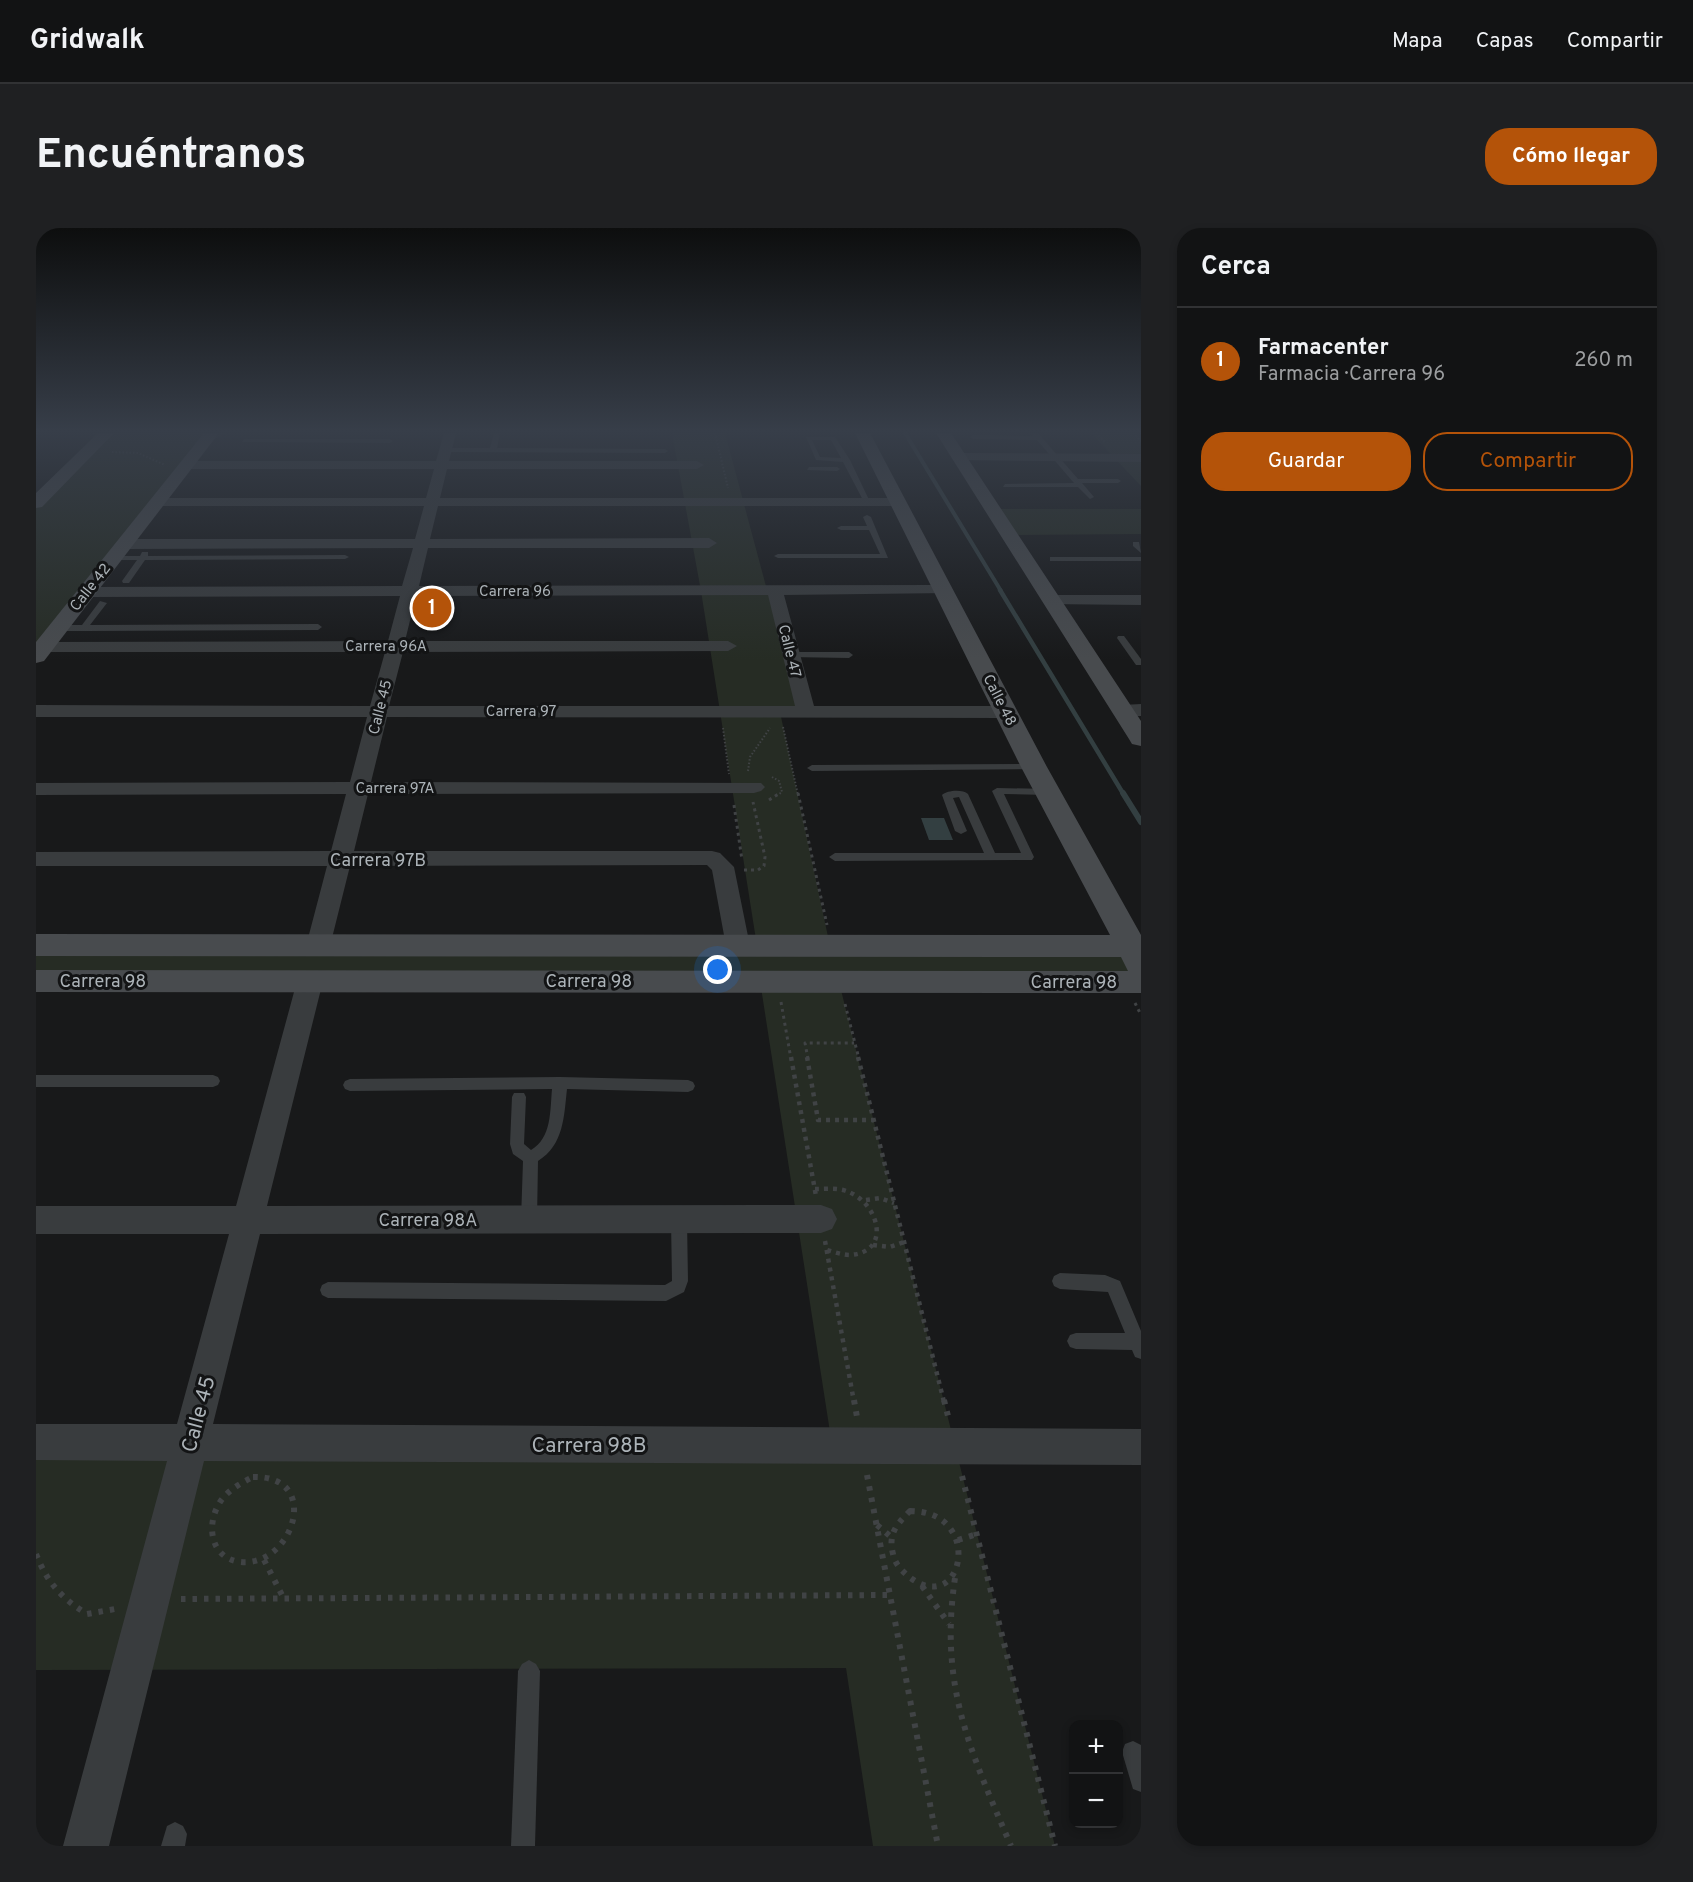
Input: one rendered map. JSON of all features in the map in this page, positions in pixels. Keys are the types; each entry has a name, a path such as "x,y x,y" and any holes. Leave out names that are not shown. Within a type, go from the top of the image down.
{"street":[{"name":"Calle 42","path":"40,651 152,509"},
{"name":"Calle 45","path":"318,946 430,509"},
{"name":"Calle 48","path":"900,509 1034,767 1138,953"},
{"path":"992,509 1051,600 1132,711 1141,739"},
{"path":"119,551 422,543 709,543"},
{"name":"Carrera 96","path":"87,592 943,590"},
{"name":"Calle 47","path":"775,591 806,711"},
{"path":"1051,600 1141,600"},
{"name":"Carrera 96A","path":"40,651 395,646 728,646"},
{"name":"Carrera 97","path":"36,711 1006,712"},
{"name":"Carrera 97A","path":"36,789 752,787"},
{"name":"Carrera 97B","path":"36,859 712,858 719,860 723,867 738,946"},
{"name":"Carrera 98","path":"36,945 738,946 1138,953"},
{"name":"Carrera 98","path":"36,981 310,981 1137,991"},
{"name":"Calle 45","path":"86,1846 310,981"},
{"name":"Carrera 98A","path":"36,1220 820,1220"},
{"name":"Carrera 98B","path":"36,1442 1141,1447"}],"lane":[{"path":"778,556 885,556 866,509"},
{"path":"841,528 872,528"},
{"path":"119,551 144,555 345,557"},
{"path":"126,581 144,555"},
{"path":"1053,559 1141,559"},
{"path":"84,628 103,603"},
{"path":"58,628 318,627"},
{"path":"1121,638 1140,663"},
{"path":"791,655 849,655"},
{"path":"1124,663 1140,663"},
{"path":"812,768 1034,767"},
{"path":"835,857 1028,857 997,791 1048,792"},
{"path":"961,831 947,795 963,794 991,857"},
{"path":"36,1081 213,1081"},
{"path":"350,1085 560,1083 688,1086"},
{"path":"531,1158 540,1154 552,1138 560,1083"},
{"path":"519,1097 518,1150 531,1158"},
{"path":"529,1220 531,1158"},
{"path":"328,1290 666,1293 678,1287 680,1281 679,1220"},
{"path":"1060,1281 1105,1283 1114,1286 1139,1347 1076,1341"},
{"path":"523,1846 529,1671"},
{"path":"1133,1752 1141,1781"}],"path":[{"path":"720,711 730,780"},
{"path":"744,870 758,870 764,866 765,857 752,787 750,757 770,730 773,711"},
{"path":"773,711 829,933"},
{"path":"1137,991 1141,1015"},
{"path":"854,1043 805,1043 818,1120 874,1120"},
{"path":"815,1189 832,1187 850,1191 866,1200 876,1214 879,1230 873,1245 860,1254 842,1256 826,1250"},
{"path":"866,1200 880,1198 894,1204"},
{"path":"873,1245 890,1247 904,1242"},
{"path":"253,1477 272,1478 280,1482 287,1487 295,1504 293,1526 282,1546 264,1560 243,1565 234,1563 225,1560 214,1545 212,1524 219,1503 234,1486 253,1477"},
{"path":"949,1624 922,1586 904,1574 892,1557 890,1536 896,1520 910,1511 928,1512 945,1523 958,1540 961,1560 955,1578 949,1624 950,1660 957,1700 986,1786 1011,1846"},
{"path":"876,1524 890,1536"},
{"path":"958,1540 977,1534"},
{"path":"36,1554 44,1578 56,1593 63,1600 87,1614 150,1599 889,1595"},
{"path":"264,1560 284,1599"},
{"path":"922,1586 941,1587 955,1578"}],"shaded area":[{"path":"36,509 155,509 36,656"},
{"path":"686,509 745,509 767,590 806,712 780,712 830,946 1141,946 1141,982 839,982 1055,1846 873,1846 846,1668 36,1670 36,1442 832,1445 760,981 36,981 36,945 757,946"},
{"path":"992,509 1141,509 1141,534 1009,535"},
{"path":"921,818 944,818 953,840 929,840"}],"waterway":[{"path":"951,509 1001,591"},
{"path":"1000,590 1124,795"},
{"path":"1123,793 1141,822"}],"place":[{"name":"Farmacenter","path":"432,608"}]}
